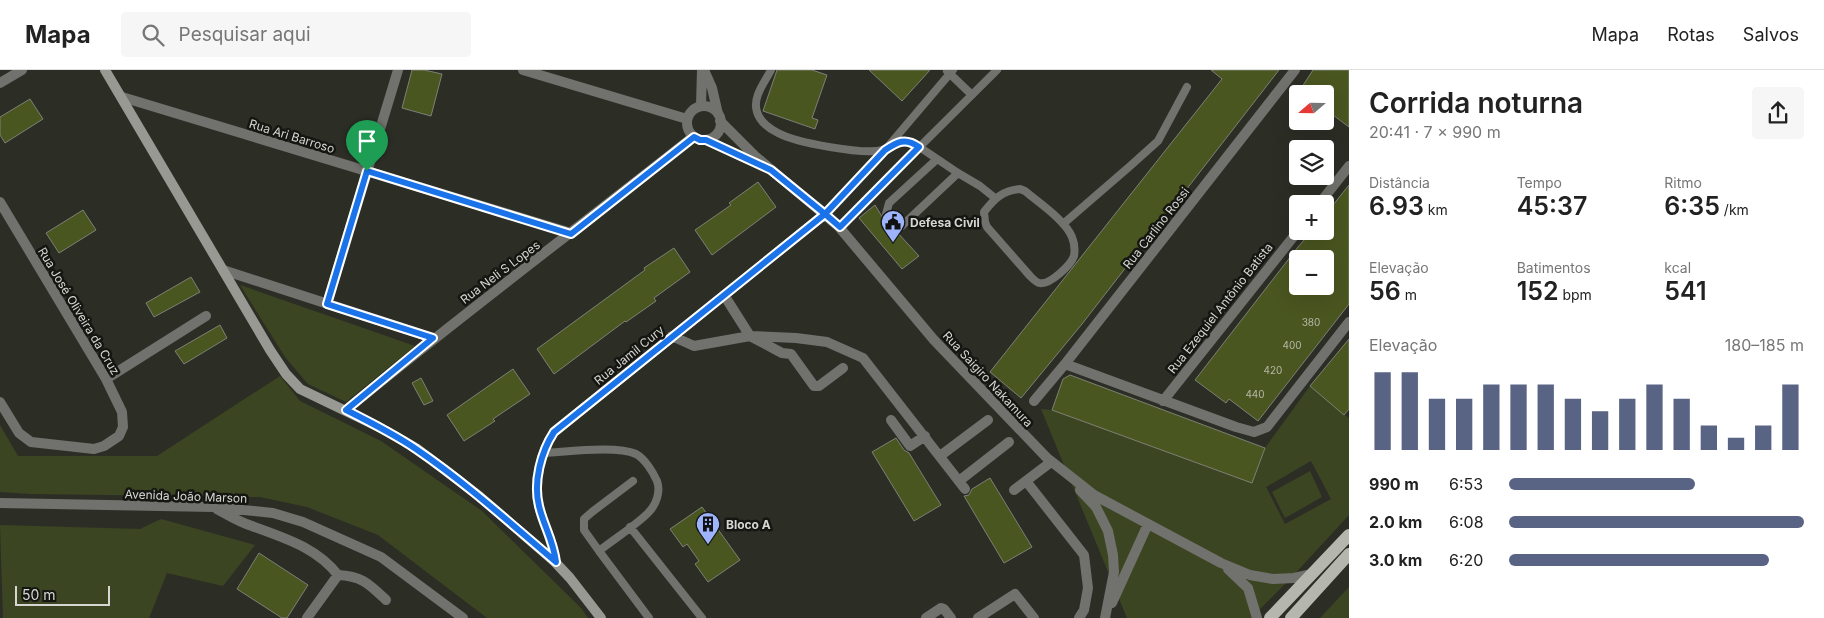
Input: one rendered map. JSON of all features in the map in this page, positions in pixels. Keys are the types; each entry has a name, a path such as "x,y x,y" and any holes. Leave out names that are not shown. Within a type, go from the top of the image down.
{"main road":[{"path":"105,70 286,374 300,389 398,437 440,466 492,507 556,562 601,618"},
{"path":"1270,618 1349,535"},
{"path":"1291,618 1349,554"}],"street":[{"path":"0,83 22,70"},
{"path":"327,304 398,70"},
{"path":"523,70 687,119"},
{"path":"701,106 703,70"},
{"path":"703,70 712,88 719,118 717,133 712,138 700,140 694,137 687,125 690,113 695,108 701,106 714,109 719,118"},
{"name":"Rua Carlino Rossi","path":"1034,401 1295,70"},
{"name":"Rua Ari Barroso","path":"122,97 571,234"},
{"name":"Rua Saigiro Nakamura","path":"719,118 771,170 840,227 934,340 990,400 1062,471 1094,495 1222,563 1250,575 1273,579 1289,579 1312,574"},
{"name":"Rua Neli S Lopes","path":"346,410 433,338 571,234 694,137"},
{"name":"Rua Saigiro Nakamura","path":"706,140 771,170"},
{"path":"1326,195 1349,166"},
{"name":"Rua José Oliveira da Cruz","path":"0,202 106,379 122,412 123,427 119,436 104,446 94,449 31,442 19,433 0,402"},
{"name":"Rua Jamil Cury","path":"556,562 554,545 537,497 538,474 549,440 563,424 825,214"},
{"name":"Rua Ezequiel Antônio Batista","path":"1163,401 1291,240"},
{"path":"223,270 433,338"},
{"path":"724,295 750,336 782,353 791,354 814,386 819,386 843,368"},
{"path":"106,379 206,316"},
{"path":"1065,364 1163,401 1254,432 1267,427 1349,322"},
{"path":"672,336 694,346 750,336 796,338 827,342 863,358 962,485 1009,442"},
{"path":"891,420 910,446 925,436"},
{"path":"940,456 988,420"},
{"path":"1014,490 1051,462"},
{"path":"1062,471 1096,507 1108,531 1114,572 1105,618"},
{"path":"1026,481 1084,555 1088,588 1084,610 1079,618"},
{"name":"Avenida João Marson","path":"0,503 214,507 272,514 303,522 381,557 463,618"},
{"path":"214,507 236,520 277,534 313,552 329,564 338,575 360,578 386,600"},
{"path":"1105,618 1148,524"},
{"name":"Rua Saigiro Nakamura","path":"1222,563 1248,588 1257,618"},
{"path":"307,618 338,575"},
{"path":"978,618 1015,594 1034,618"},
{"path":"926,618 941,608 951,618"}],"lane":[{"path":"771,70 758,94 756,111 766,125 778,133 794,139 866,151 885,150 895,143 903,141 912,142 936,160 980,186 995,198"},
{"path":"840,227 997,70"},
{"path":"825,214 885,150 950,71 972,95"},
{"path":"1063,224 1158,141 1187,87"},
{"path":"936,160 889,203 886,214 894,225 902,226 958,174"},
{"path":"1016,190 1025,191 1063,224 1069,230 1073,239 1074,257 1068,266 1053,279 1045,283 1038,283 1030,276 987,227 984,212 995,198 1016,190"},
{"path":"544,454 612,450 629,452 640,457 655,476 659,491 658,499 649,512 600,551"},
{"path":"634,481 592,512 583,523 585,534 600,551 649,618"},
{"path":"630,527 702,618"}],"green space":[{"path":"240,285 415,346 346,402 308,384 285,357"},
{"path":"280,376 300,401 381,441 482,511 581,608 588,618 487,618 378,535 307,507 260,497 0,492 0,425 18,456 157,456"},
{"path":"1310,386 1349,418 1349,515 1251,618 1127,618 1041,409 1052,410 1083,420 1252,482 1265,448","holes":["1311,461 1331,499 1285,524 1266,487"]},
{"path":"1310,471 1322,497 1285,518 1272,492"},
{"path":"161,519 255,545 223,586 167,573 149,618 3,618 0,525 140,529"},
{"path":"1349,587 1349,618 1320,618"}],"building":[{"path":"412,70 424,70 442,74 431,116 402,108"},
{"path":"777,70 812,70 827,75 812,118 818,120 815,129 763,111"},
{"path":"869,70 930,70 902,101"},
{"path":"1211,70 1279,70 1082,324 1021,398 990,372 1222,79"},
{"path":"1313,70 1349,70 1349,127 1334,116 1334,85 1303,85"},
{"path":"30,99 43,119 5,143 0,135 0,117"},
{"path":"758,182 776,207 712,255 695,230 731,205 729,203"},
{"path":"1349,185 1349,304 1258,421 1229,399 1226,403 1195,380 1289,259 1289,295 1334,295 1334,250 1296,250 1304,240 1334,240 1334,204"},
{"name":"Defesa Civil","path":"875,205 889,228 896,231 919,256 902,269 859,218"},
{"path":"83,210 96,230 59,253 46,233"},
{"path":"674,248 690,272 654,298 656,301 625,321 554,374 537,349 645,270 644,268"},
{"path":"191,277 200,292 154,317 146,303"},
{"path":"220,325 227,338 184,364 175,351"},
{"path":"1349,339 1349,409 1344,415 1310,386"},
{"path":"513,369 530,394 493,419 495,421 464,441 447,415"},
{"path":"1070,375 1265,448 1252,483 1052,410 1063,379"},
{"path":"421,378 433,401 424,405 412,383"},
{"path":"896,438 904,450 909,453 941,505 914,521 872,452"},
{"path":"990,478 1032,547 1004,563 964,496 969,495 972,489"},
{"name":"Bloco A","path":"702,507 740,560 708,582 695,564 699,561 687,544 683,547 670,529"},
{"path":"259,553 308,585 287,618 282,618 237,589"}],"place":[{"name":"Defesa Civil","path":"893,243"},
{"name":"Bloco A","path":"708,545"}],"route":[{"path":"367,171 327,304 433,338 346,410 416,448 478,496 556,562 554,545 537,497 540,465 554,432 825,214 840,227 919,147 912,142 903,141 895,143 885,150 825,214 771,170 706,140 694,137 571,234 367,171"}]}
